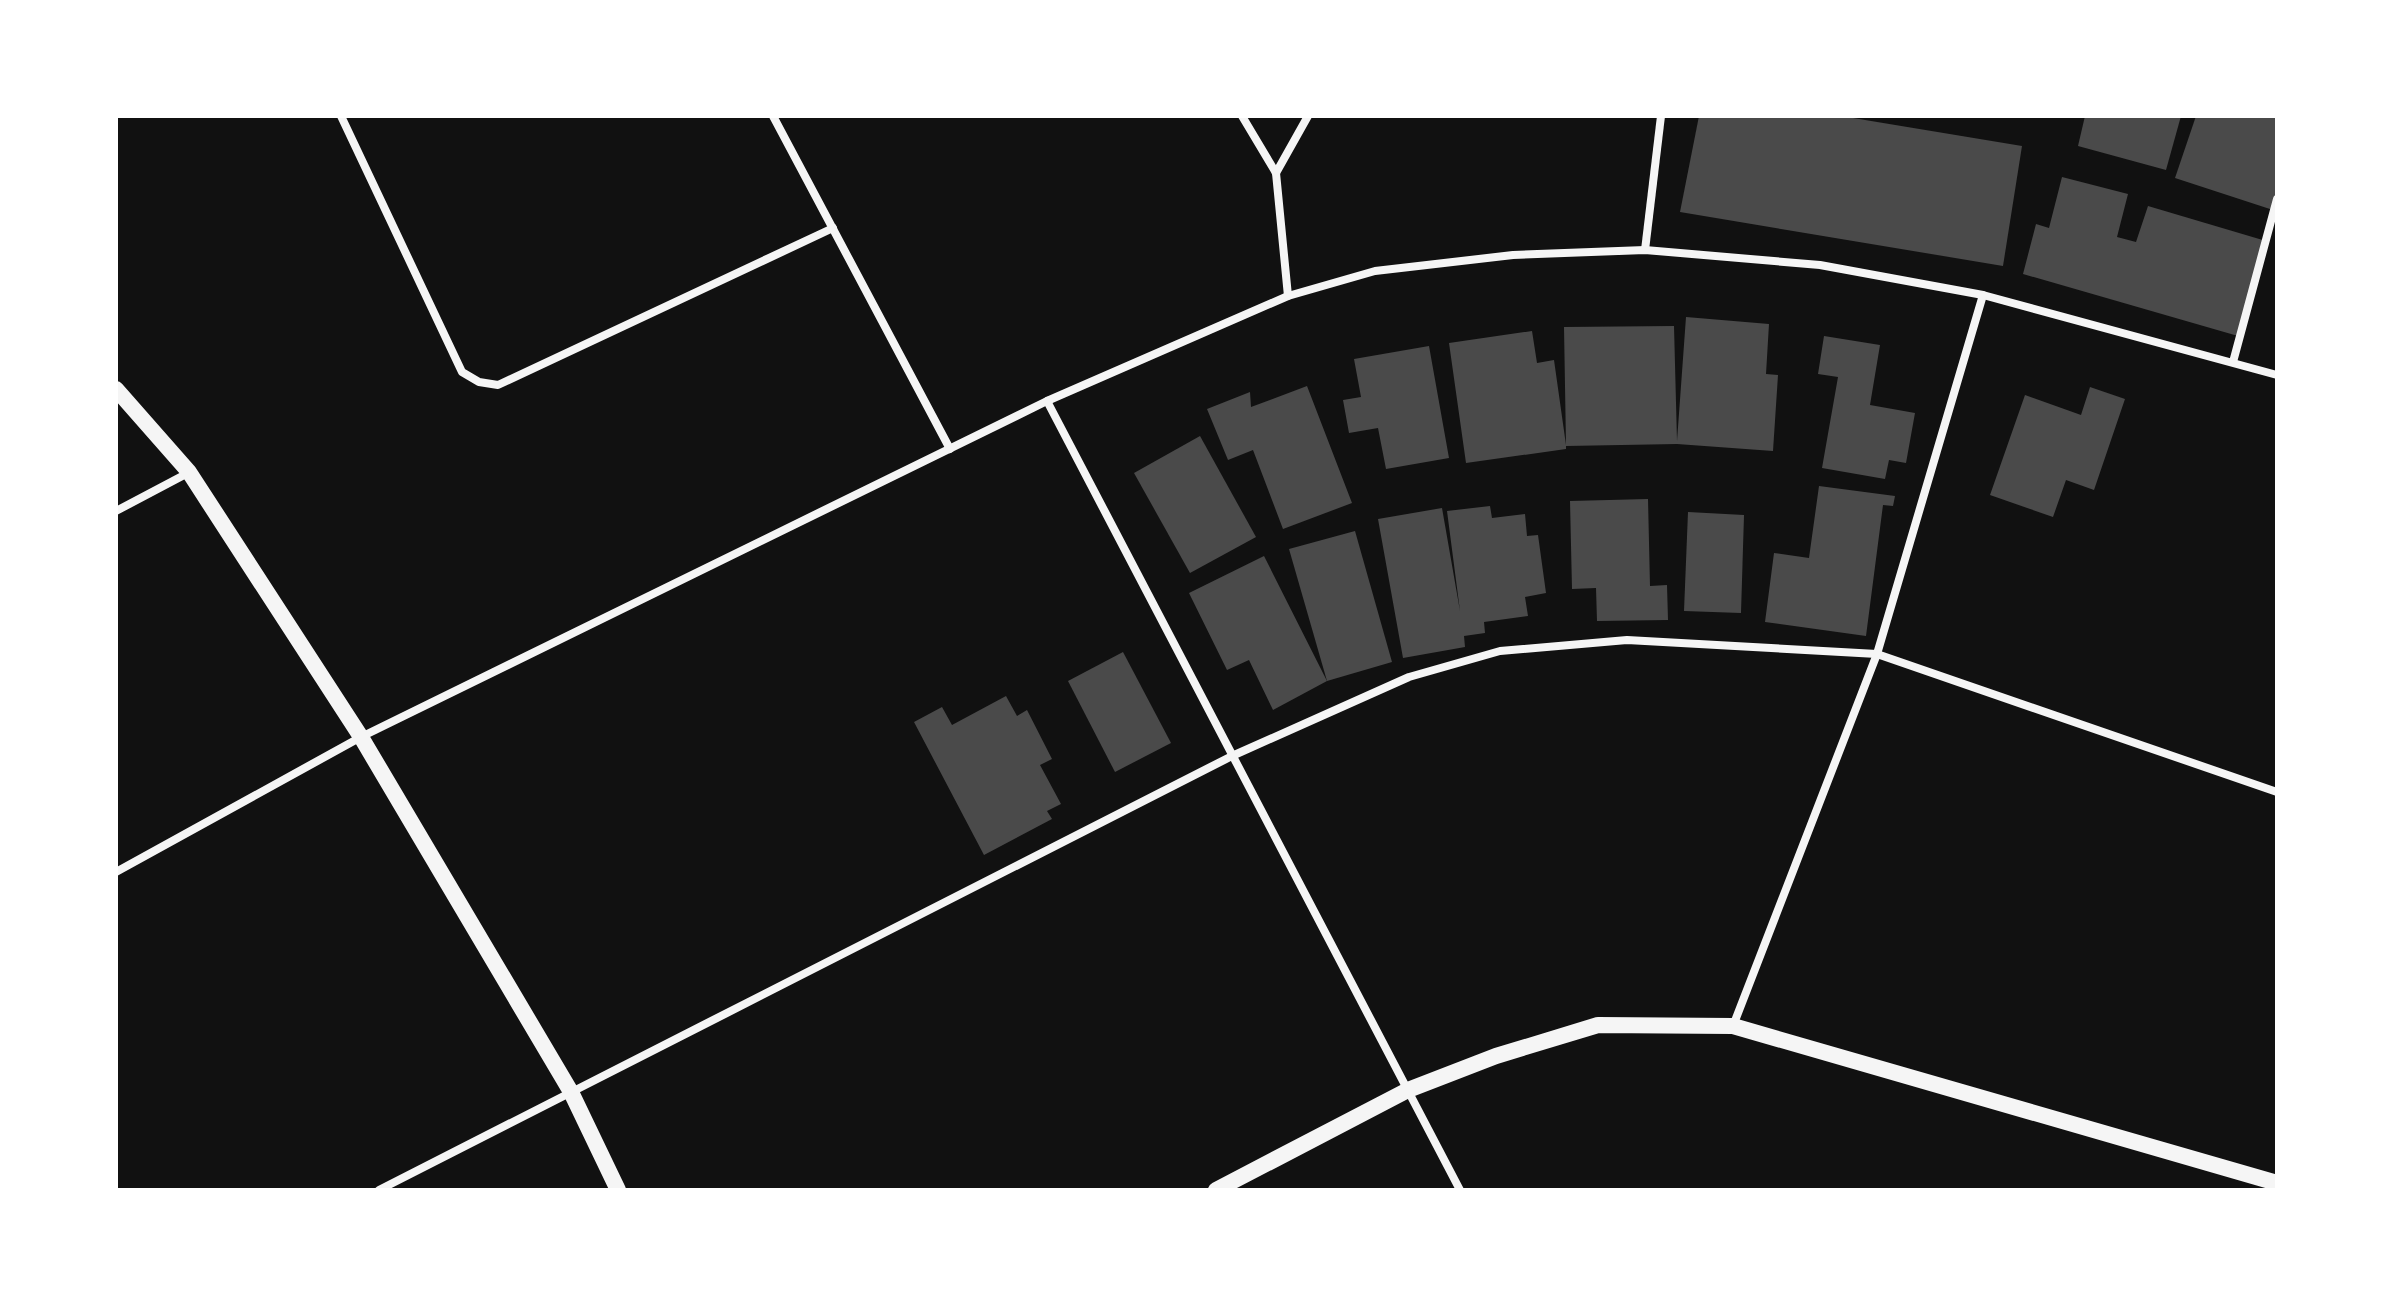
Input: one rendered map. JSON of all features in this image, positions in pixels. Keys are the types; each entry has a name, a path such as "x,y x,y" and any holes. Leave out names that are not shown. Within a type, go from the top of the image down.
{"main road":[{"path":"116,389 189,472 361,737 571,1092 618,1190"},
{"path":"1216,1190 1408,1090 1496,1056 1598,1025 1733,1026 2276,1180"}],"street":[{"path":"341,116 462,372 479,382 498,385 833,228"},
{"path":"773,116 950,449"},
{"path":"1242,116 1276,173 1288,296"},
{"path":"1276,173 1308,116"},
{"path":"1645,250 1661,116"},
{"path":"2233,362 2277,199"},
{"path":"116,872 361,737 1047,401 1288,296 1375,271 1513,255 1645,250 1820,265 1983,295 2277,375"},
{"path":"1733,1026 1877,654 1983,295"},
{"path":"1047,401 1460,1190"},
{"path":"116,511 189,472"},
{"path":"379,1190 1232,756 1409,677 1500,651 1627,640 1877,654 2277,792"}],"building":[{"path":"1699,116 1841,116 2022,146 2003,266 1680,212"},
{"path":"2085,116 2181,116 2166,170 2078,146"},
{"path":"2196,116 2277,116 2277,199 2273,210 2175,178"},
{"path":"2062,177 2128,194 2117,237 2136,242 2148,206 2266,241 2238,336 2023,274 2036,224 2049,228"},
{"path":"1686,317 1769,324 1766,374 1778,375 1773,451 1677,444 1566,446 1566,449 1466,463 1449,343 1532,331 1537,363 1554,360 1566,445 1564,327 1674,326 1677,441"},
{"path":"1824,336 1880,345 1870,405 1915,413 1906,463 1889,460 1885,479 1822,468 1838,377 1818,374"},
{"path":"1429,346 1449,458 1386,469 1378,428 1349,433 1343,400 1361,397 1354,359"},
{"path":"1307,386 1352,503 1283,529 1253,450 1228,460 1207,409 1250,392 1251,407"},
{"path":"2090,387 2125,399 2094,490 2066,480 2053,517 1990,495 2025,395 2081,415"},
{"path":"1200,436 1256,537 1190,573 1134,473"},
{"path":"1819,486 1895,496 1893,506 1883,505 1866,636 1765,622 1774,553 1809,558"},
{"path":"1648,499 1650,586 1667,585 1668,620 1597,621 1596,588 1572,589 1570,501"},
{"path":"1490,506 1492,518 1525,514 1527,536 1538,535 1546,593 1525,597 1528,616 1484,622 1485,633 1464,636 1465,647 1403,658 1378,519 1442,508 1460,611 1447,511"},
{"path":"1688,512 1744,515 1741,613 1684,611"},
{"path":"1355,531 1392,662 1327,681 1289,549"},
{"path":"1264,556 1327,681 1273,710 1249,660 1227,670 1189,593"},
{"path":"1123,652 1171,743 1115,772 1068,681"},
{"path":"1006,696 1017,716 1027,710 1052,759 1040,765 1061,804 1047,811 1052,819 984,855 914,722 942,707 952,725"}]}
